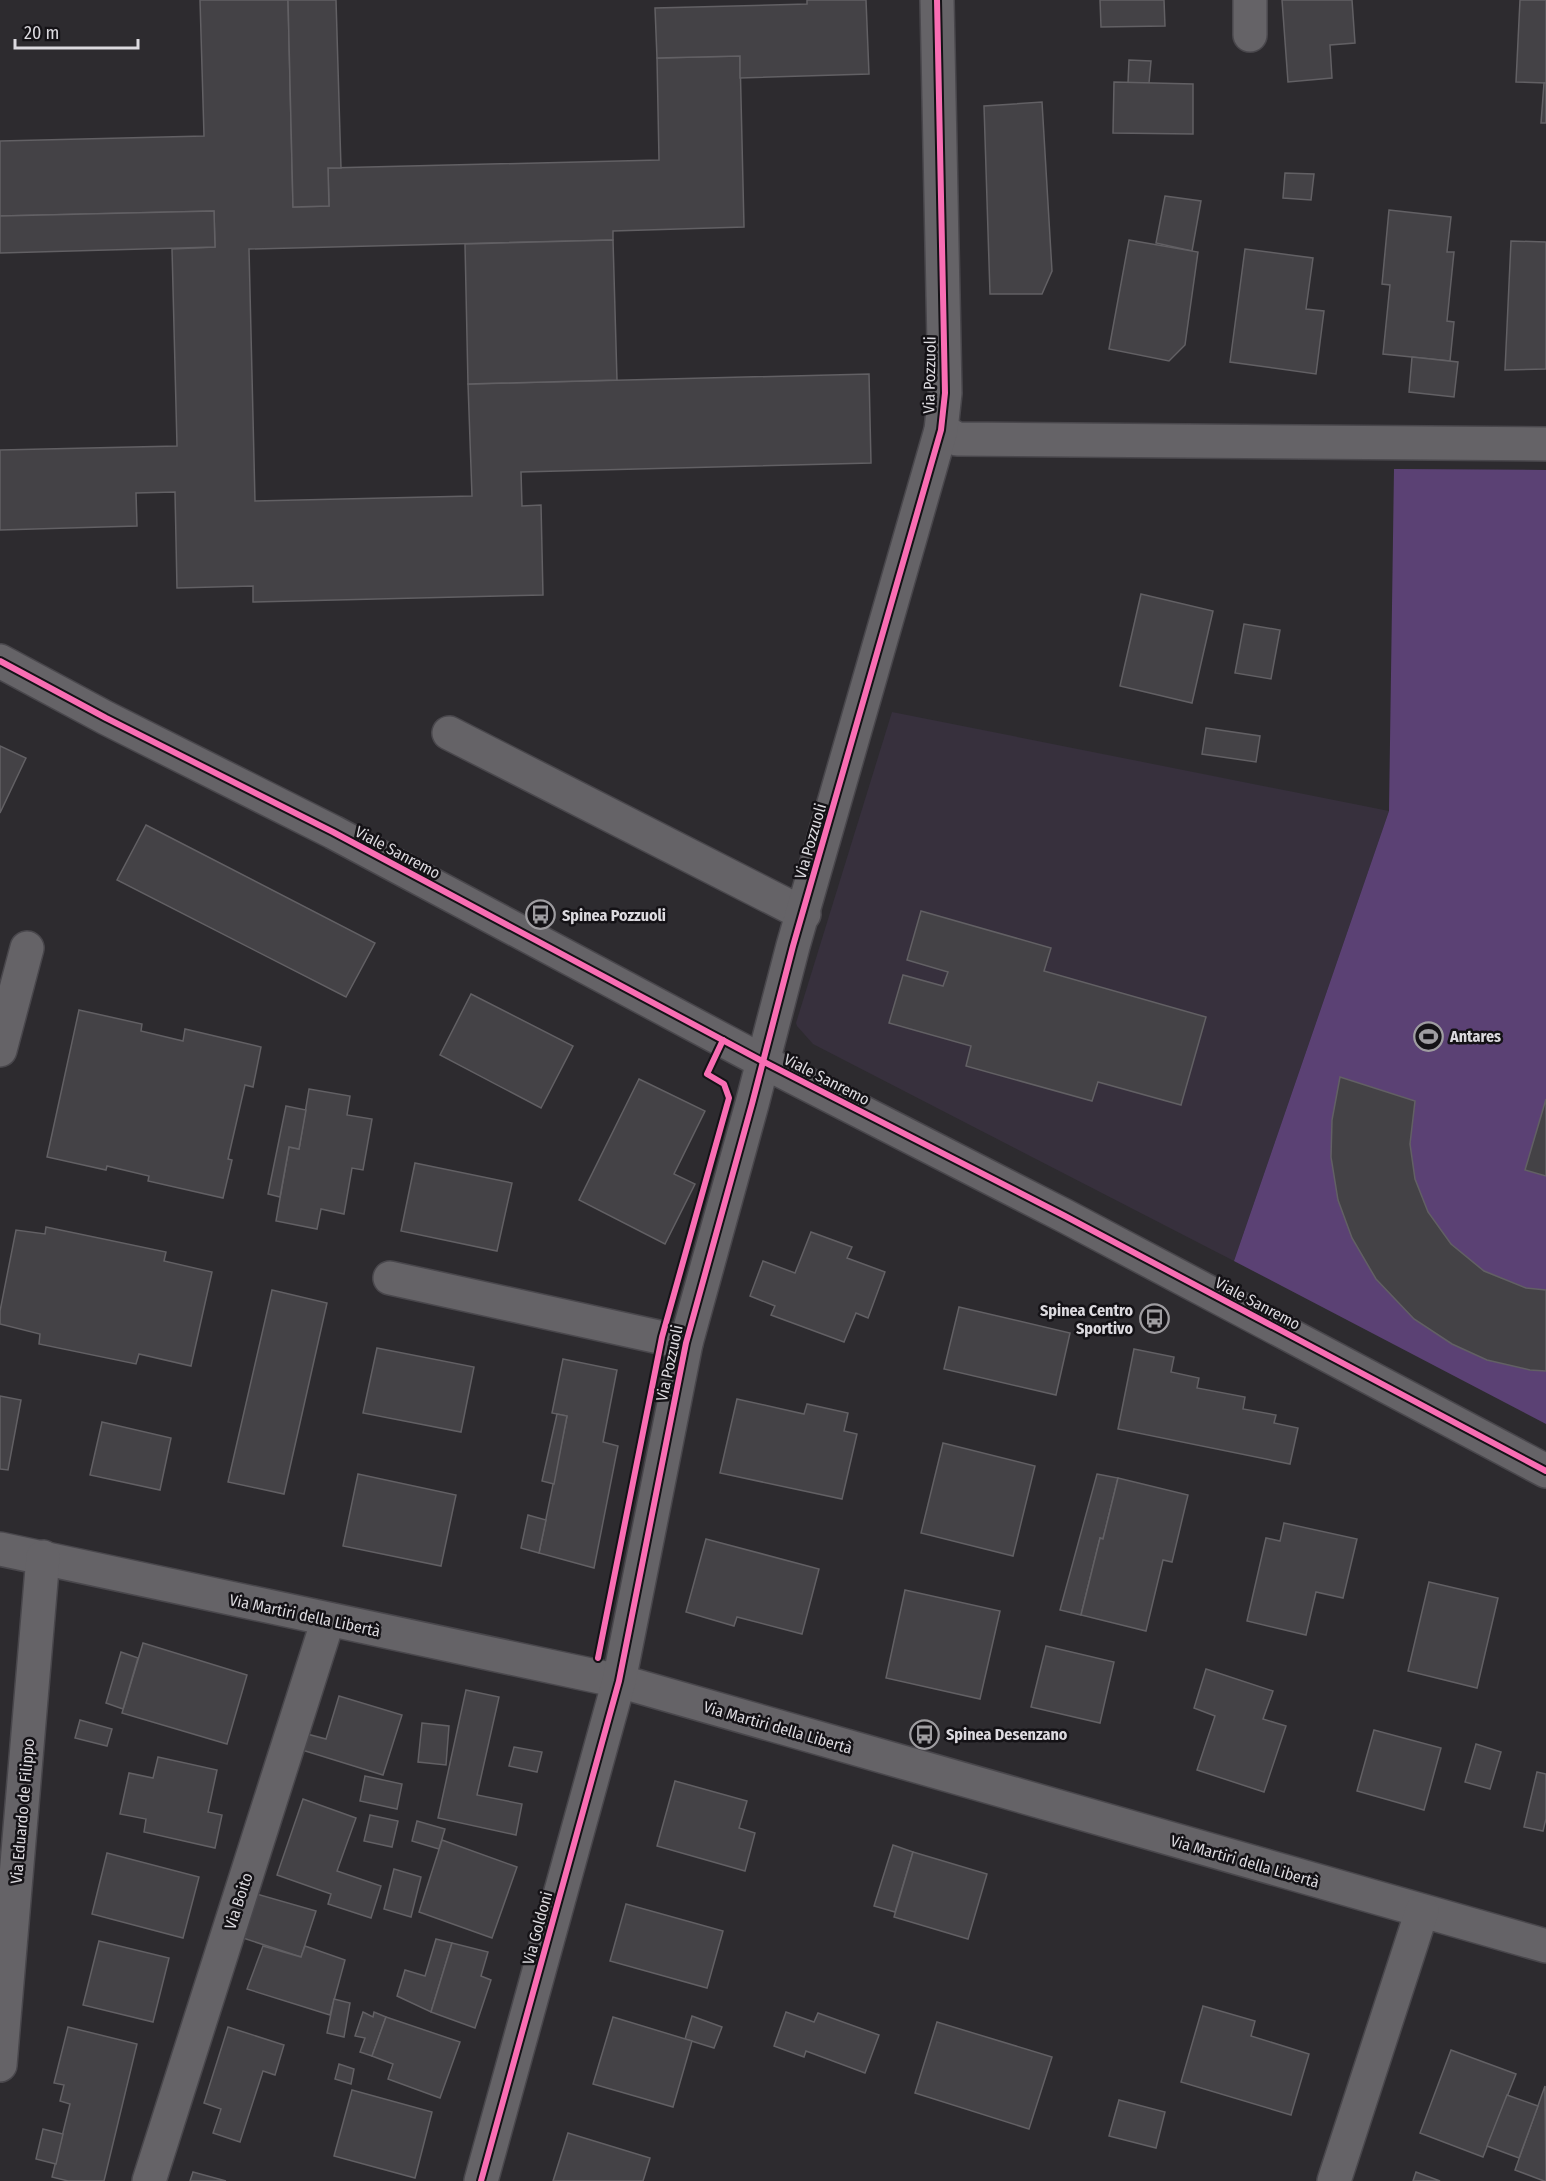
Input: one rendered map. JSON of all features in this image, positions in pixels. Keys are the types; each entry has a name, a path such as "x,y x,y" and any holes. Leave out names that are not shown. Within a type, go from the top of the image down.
{"street":[{"name":"Via Pozzuoli","path":"619,1681 686,1343 762,1061 941,430 945,393 937,0"},
{"path":"1250,0 1250,35"},
{"path":"941,430 957,439 1546,444"},
{"name":"Viale Sanremo","path":"0,661 106,718 343,838 762,1061 1076,1222 1546,1472"},
{"path":"449,733 804,914"},
{"path":"0,1050 27,948"},
{"path":"390,1278 686,1343"},
{"name":"Via Martiri della Libertà","path":"0,1549 619,1681 1546,1946"},
{"name":"Via Eduardo de Filippo","path":"0,2066 44,1557"},
{"name":"Via Boito","path":"149,2181 328,1620"},
{"name":"Via Goldoni","path":"481,2181 619,1681"},
{"path":"1334,2181 1422,1911"}],"shaded area":[{"name":"Antares","path":"1394,469 1546,470 1546,1424 1234,1261 1389,811"},
{"path":"892,712 1389,811 1234,1261 813,1044 797,1026 796,1023"}],"building":[{"path":"200,0 288,0 293,207 329,206 328,168 659,160 657,58 740,56 744,227 613,231 613,240 249,249 255,501 472,496 468,384 869,374 871,463 521,472 522,506 541,505 543,595 253,602 253,586 177,588 175,492 136,493 137,526 0,530 0,450 177,446 172,249 215,247 214,211 0,216 0,141 204,136"},
{"path":"288,0 336,0 341,168 328,168 329,206 293,207"},
{"path":"807,0 866,0 869,74 740,78 740,56 657,58 655,8 807,4"},
{"path":"1100,0 1164,0 1165,26 1101,27"},
{"path":"1282,0 1352,0 1355,43 1330,45 1332,78 1288,82"},
{"path":"1520,0 1546,0 1546,83 1516,82"},
{"path":"1129,60 1151,61 1149,83 1128,83"},
{"path":"1114,82 1193,84 1193,134 1113,133"},
{"path":"1544,83 1546,83 1546,123 1541,123"},
{"path":"1042,102 1052,271 1042,294 990,294 984,106"},
{"path":"1285,173 1314,174 1311,200 1283,198"},
{"path":"1165,196 1201,201 1192,251 1156,243"},
{"path":"1389,210 1451,217 1447,252 1454,252 1447,321 1454,322 1450,361 1383,354 1390,285 1382,284"},
{"path":"214,211 215,247 0,253 0,216"},
{"path":"613,240 617,380 468,384 465,244"},
{"path":"1129,240 1198,252 1185,345 1169,361 1109,349"},
{"path":"1511,241 1546,242 1546,369 1505,370"},
{"path":"1245,249 1313,258 1306,309 1324,311 1316,374 1230,362"},
{"path":"1412,357 1458,362 1454,397 1409,392"},
{"path":"1141,594 1213,611 1192,703 1120,686"},
{"path":"1244,624 1280,630 1271,679 1235,673"},
{"path":"1206,728 1260,736 1256,762 1202,754"},
{"path":"0,746 26,758 0,813"},
{"path":"146,825 375,943 346,997 117,880"},
{"path":"921,911 1051,948 1044,971 1206,1017 1181,1105 1098,1082 1092,1101 966,1066 971,1046 889,1023 903,975 943,986 948,972 907,960"},
{"path":"471,994 573,1046 541,1108 440,1055"},
{"path":"79,1010 142,1024 141,1031 183,1041 185,1029 261,1047 253,1087 245,1085 228,1159 232,1160 223,1198 148,1181 149,1176 107,1166 106,1170 47,1157"},
{"path":"1340,1077 1415,1101 1410,1144 1415,1179 1428,1212 1451,1244 1484,1271 1526,1288 1546,1290 1546,1371 1530,1370 1487,1360 1452,1344 1414,1319 1376,1279 1352,1238 1338,1200 1331,1157 1332,1120"},
{"path":"639,1079 705,1111 674,1174 695,1184 665,1244 579,1200"},
{"path":"309,1089 350,1096 347,1115 372,1119 363,1170 352,1168 344,1214 321,1209 317,1229 276,1221 289,1147 299,1149"},
{"path":"1546,1099 1546,1176 1525,1170"},
{"path":"286,1106 306,1110 299,1149 289,1147 280,1197 268,1194"},
{"path":"415,1163 512,1183 497,1251 401,1231"},
{"path":"46,1227 166,1252 164,1261 212,1272 191,1366 139,1354 136,1364 39,1344 40,1334 0,1324 0,1311 16,1230 45,1234"},
{"path":"811,1232 852,1247 847,1258 885,1272 868,1318 856,1313 844,1342 771,1315 775,1306 750,1296 763,1261 795,1273"},
{"path":"272,1290 327,1303 284,1494 228,1482"},
{"path":"959,1307 1070,1333 1056,1395 944,1369"},
{"path":"377,1348 474,1367 461,1432 363,1413"},
{"path":"1134,1349 1174,1357 1171,1372 1199,1378 1197,1388 1245,1397 1243,1409 1276,1415 1274,1423 1298,1428 1290,1464 1118,1429"},
{"path":"563,1359 617,1370 603,1442 618,1446 594,1568 539,1553 567,1416 552,1413"},
{"path":"0,1396 21,1400 8,1470 0,1469"},
{"path":"737,1399 804,1414 807,1404 848,1413 844,1431 857,1434 842,1499 720,1473"},
{"path":"557,1414 567,1416 554,1484 542,1481"},
{"path":"102,1422 171,1438 160,1490 90,1475"},
{"path":"943,1443 1035,1466 1013,1556 921,1533"},
{"path":"358,1474 456,1495 441,1566 343,1546"},
{"path":"1097,1474 1118,1478 1081,1615 1060,1610"},
{"path":"1118,1478 1188,1495 1172,1562 1163,1560 1146,1631 1081,1615"},
{"path":"528,1515 546,1520 539,1553 521,1548"},
{"path":"1284,1523 1357,1539 1343,1598 1316,1592 1306,1635 1247,1621 1266,1538 1280,1541"},
{"path":"706,1539 819,1569 802,1634 737,1617 734,1626 686,1612"},
{"path":"1429,1582 1498,1598 1477,1688 1408,1671"},
{"path":"905,1590 1000,1611 980,1699 886,1678"},
{"path":"143,1643 247,1675 227,1744 122,1713"},
{"path":"1046,1646 1114,1662 1100,1723 1031,1707"},
{"path":"121,1652 138,1658 123,1709 106,1703"},
{"path":"1206,1669 1273,1691 1263,1719 1286,1726 1264,1792 1197,1770 1215,1716 1194,1708"},
{"path":"466,1690 499,1697 477,1795 522,1804 516,1835 438,1818"},
{"path":"339,1696 402,1715 383,1775 302,1750 307,1734 326,1739"},
{"path":"80,1720 112,1729 107,1746 75,1738"},
{"path":"422,1723 449,1726 446,1765 418,1762"},
{"path":"1374,1730 1441,1748 1424,1810 1357,1791"},
{"path":"1476,1744 1501,1752 1490,1789 1465,1782"},
{"path":"514,1747 542,1752 537,1772 509,1766"},
{"path":"158,1757 217,1770 208,1812 222,1815 215,1848 144,1832 146,1819 120,1814 129,1773 153,1778"},
{"path":"1537,1772 1546,1774 1546,1819 1543,1831 1524,1827"},
{"path":"365,1776 402,1784 397,1809 360,1801"},
{"path":"675,1781 747,1801 739,1828 755,1833 745,1871 657,1846"},
{"path":"303,1799 356,1818 337,1871 381,1886 371,1918 328,1904 331,1894 277,1875"},
{"path":"370,1815 398,1821 392,1847 364,1841"},
{"path":"417,1821 445,1829 439,1849 412,1841"},
{"path":"442,1840 517,1867 492,1938 419,1912"},
{"path":"893,1845 913,1852 895,1912 874,1906"},
{"path":"913,1852 987,1874 968,1939 894,1917"},
{"path":"107,1853 199,1877 183,1938 92,1914"},
{"path":"394,1869 421,1877 411,1917 384,1909"},
{"path":"253,1893 316,1911 301,1957 240,1937"},
{"path":"626,1904 723,1931 707,1988 610,1961"},
{"path":"436,1939 452,1943 431,2012 397,1996 405,1970 425,1976"},
{"path":"99,1941 169,1958 153,2022 83,2005"},
{"path":"452,1943 488,1952 481,1976 491,1980 475,2028 431,2012"},
{"path":"263,1946 301,1957 305,1946 345,1960 330,2015 247,1989"},
{"path":"334,1999 350,2003 344,2037 327,2033"},
{"path":"1203,2006 1255,2021 1251,2036 1309,2054 1291,2115 1181,2082"},
{"path":"363,2012 373,2017 374,2012 386,2017 372,2056 360,2052 365,2038 355,2036"},
{"path":"786,2012 814,2022 818,2013 879,2035 865,2073 806,2051 804,2057 774,2046"},
{"path":"692,2016 722,2027 714,2048 685,2039"},
{"path":"386,2017 460,2042 440,2098 388,2079 393,2064 372,2056"},
{"path":"613,2017 692,2041 673,2107 593,2084"},
{"path":"937,2022 1052,2057 1029,2129 915,2093"},
{"path":"68,2027 137,2044 104,2181 68,2181 52,2177 70,2104 60,2101 64,2085 54,2083"},
{"path":"228,2027 284,2045 275,2075 263,2071 240,2142 213,2133 221,2109 204,2103"},
{"path":"1451,2050 1516,2074 1483,2157 1420,2133"},
{"path":"339,2064 354,2069 351,2084 335,2079"},
{"path":"1545,2086 1546,2181 1544,2181 1515,2170"},
{"path":"352,2090 432,2112 415,2178 334,2156"},
{"path":"1507,2095 1538,2106 1519,2158 1487,2146"},
{"path":"1119,2100 1165,2112 1156,2148 1109,2136"},
{"path":"43,2129 63,2134 56,2164 36,2159"},
{"path":"568,2133 650,2158 643,2181 553,2181"},
{"path":"193,2172 226,2181 190,2181"},
{"path":"1416,2172 1440,2181 1413,2181"}],"cycle path":[{"path":"481,2181 619,1681 686,1343 793,946 941,430 945,393 937,0"},
{"path":"0,661 106,718 333,832 762,1061 1065,1216 1546,1471"},
{"path":"598,1658 662,1337 729,1098 724,1084 707,1074 723,1040"}],"place":[{"name":"Spinea Pozzuoli","path":"541,915"},
{"name":"Antares","path":"1429,1036"},
{"name":"Spinea Centro Sportivo","path":"1154,1319"},
{"name":"Spinea Desenzano","path":"925,1734"}]}
